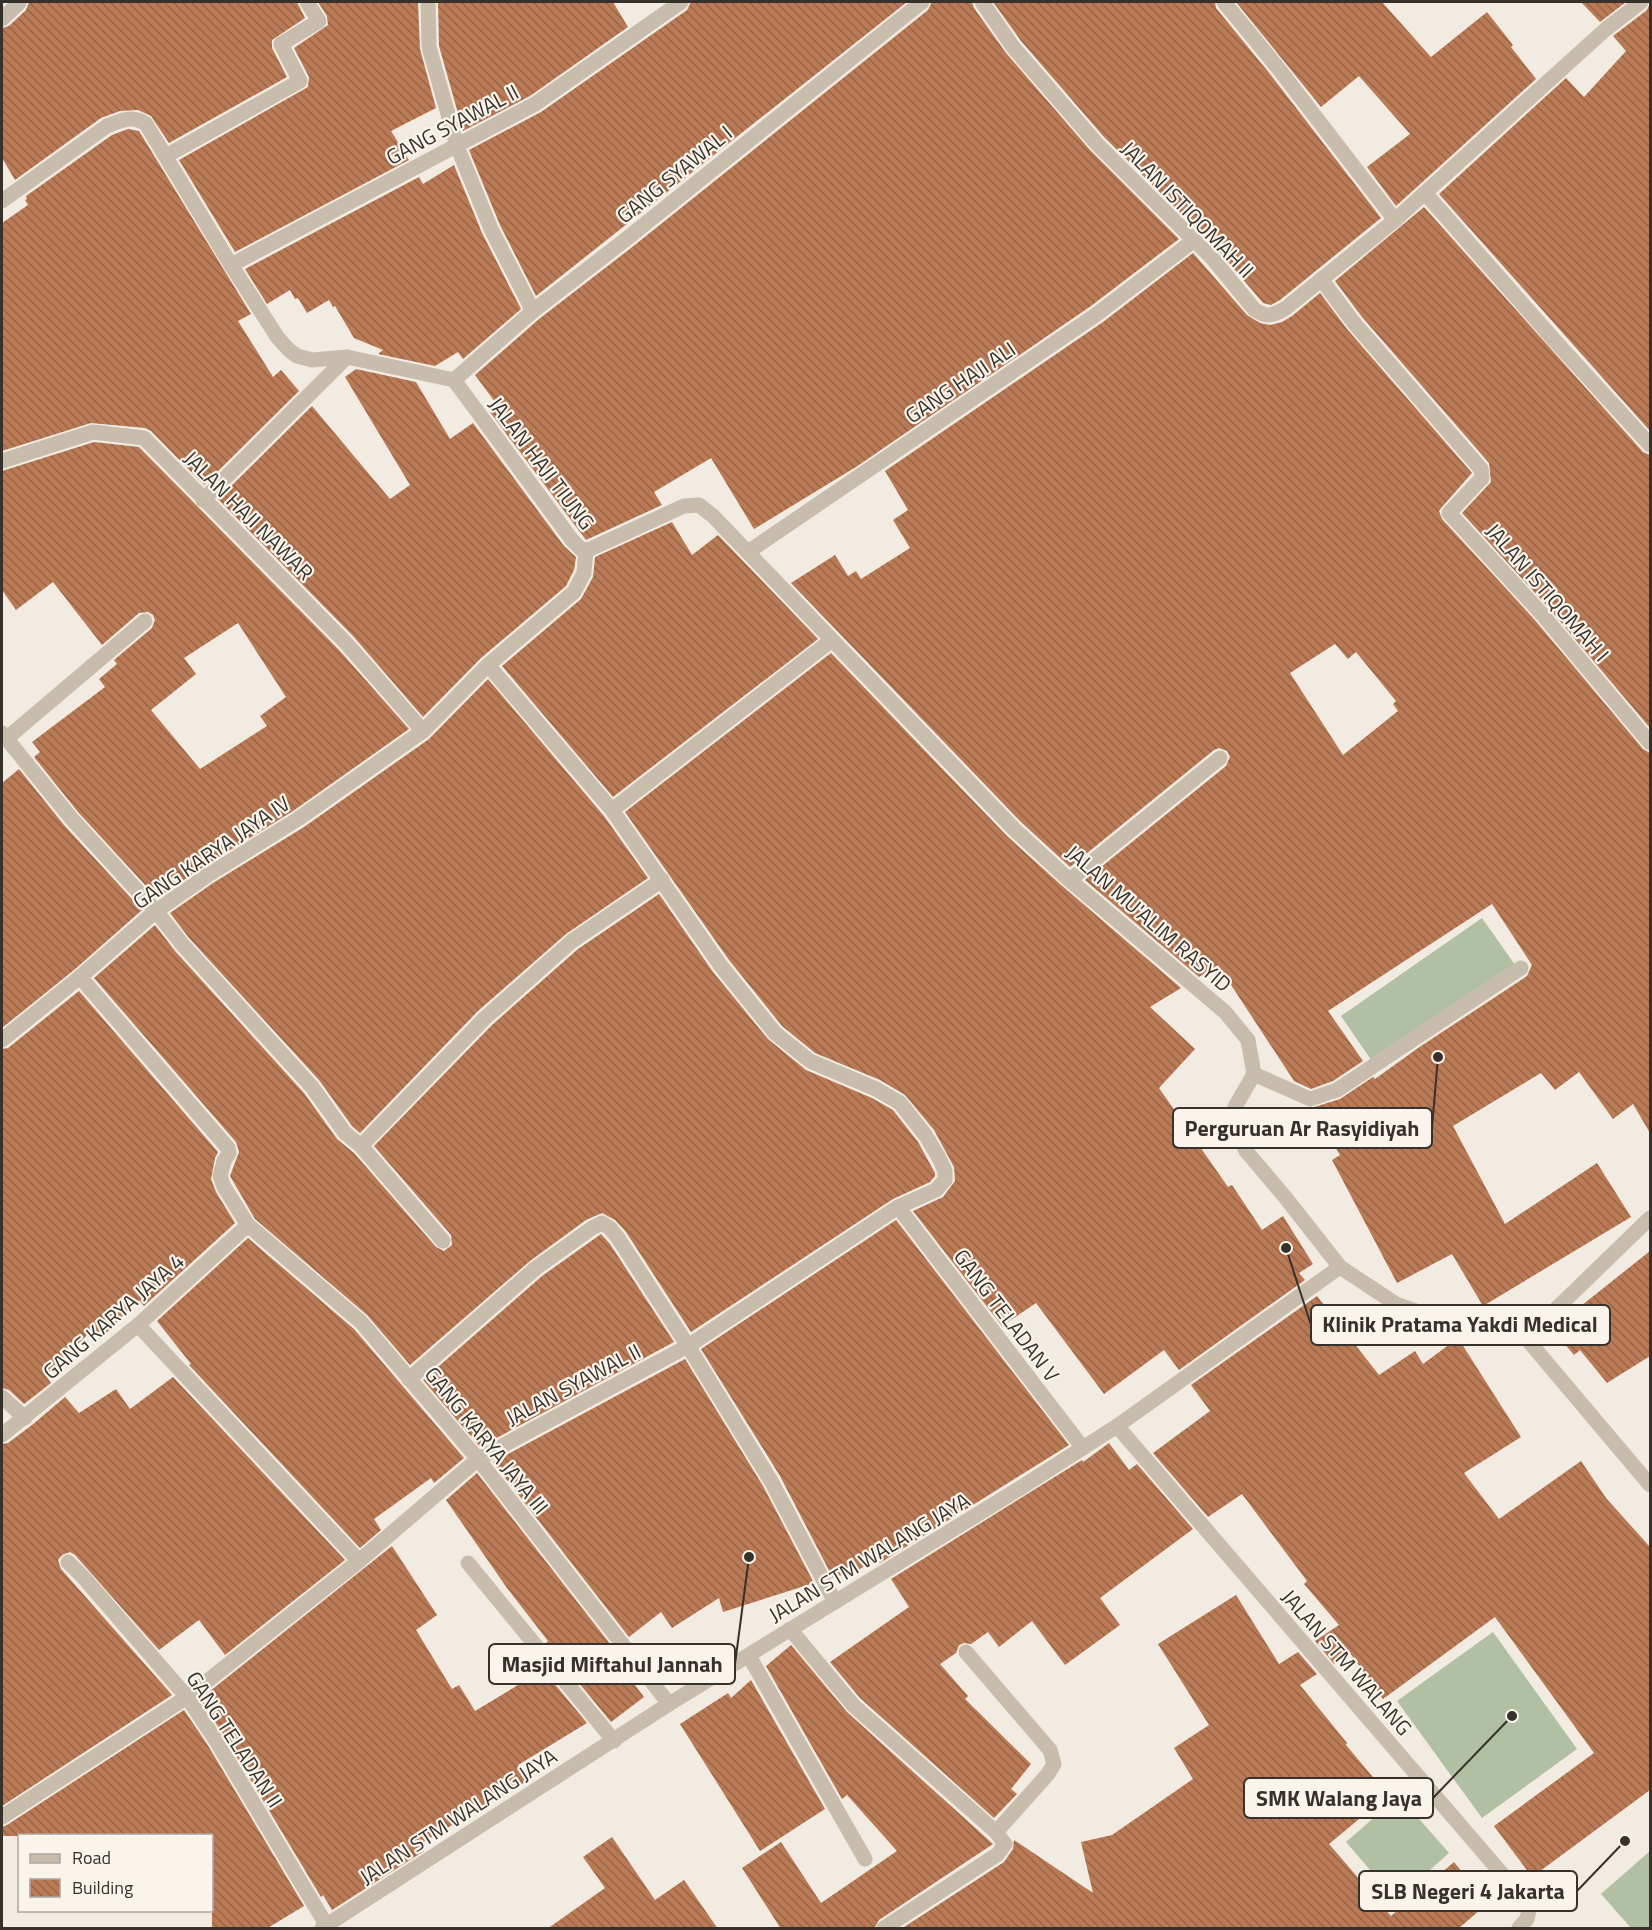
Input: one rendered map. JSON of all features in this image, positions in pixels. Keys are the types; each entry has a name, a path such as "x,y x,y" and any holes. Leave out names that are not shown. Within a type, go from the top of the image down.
{"street":[{"path":"166,156 300,81 280,44 320,21 307,2"},
{"path":"428,2 429,47 457,146 491,229 533,311"},
{"name":"GANG SYAWAL II","path":"231,265 535,104 681,2"},
{"name":"GANG SYAWAL I","path":"454,380 533,311 922,2"},
{"name":"JALAN ISTIQOMAH II","path":"982,2 1013,47 1097,144 1212,258 1238,292 1261,314 1275,315 1395,220 1606,29 1641,2"},
{"path":"1224,2 1395,220"},
{"path":"2,19 19,3"},
{"path":"2,201 107,126 119,121 139,119 146,124 231,265 278,338 289,350 297,356 312,360 347,357 454,380"},
{"path":"1425,193 1650,445"},
{"name":"GANG HAJI ALI","path":"748,552 1097,314 1193,241"},
{"name":"JALAN ISTIQOMAH I","path":"1321,279 1354,323 1481,469 1482,478 1449,513 1541,613 1650,743"},
{"path":"203,500 347,357"},
{"name":"JALAN HAJI TIUNG","path":"454,380 578,547 586,550 684,506 699,505 713,516 832,640"},
{"name":"JALAN HAJI NAWAR","path":"2,461 93,432 144,438 346,643 423,731"},
{"name":"GANG KARYA JAYA IV","path":"2,1040 156,911 208,875 298,819 423,731 488,665 574,592 584,573 586,550"},
{"path":"145,621 4,736 71,818 312,1087 345,1133 361,1146 443,1241"},
{"path":"612,810 832,640"},
{"name":"JALAN MU'ALIM RASYID","path":"832,640 1014,829 1225,1012 1248,1040 1254,1074"},
{"path":"361,1146 385,1118 485,1018 563,948 662,880 612,810 488,665"},
{"path":"1071,879 1220,758"},
{"name":"JALAN SYAWAL II","path":"2,1816 187,1697 359,1561 478,1459 688,1346 898,1207 936,1190 945,1180 942,1164 926,1136 900,1103 876,1089 810,1061 775,1033 721,966 662,880"},
{"path":"1521,968 1337,1090 1310,1099 1254,1074 1235,1107 1236,1129 1246,1151 1340,1267 1396,1304 1451,1323 1526,1338 1650,1485"},
{"name":"GANG KARYA JAYA III","path":"80,977 228,1148 229,1153 220,1176 224,1187 248,1225 361,1322 478,1459 669,1704"},
{"name":"GANG TELADAN V","path":"898,1207 1083,1448"},
{"path":"1526,1338 1650,1218"},
{"path":"410,1379 537,1268 602,1223 610,1228 618,1238 771,1480 835,1602"},
{"name":"GANG KARYA JAYA 4","path":"2,1436 138,1325 248,1225"},
{"name":"JALAN STM WALANG JAYA","path":"324,1927 669,1704 989,1508 1117,1426 1340,1267"},
{"path":"138,1325 359,1561"},
{"path":"2,1397 25,1418"},
{"name":"JALAN STM WALANG","path":"1117,1426 1515,1889 1529,1910 1527,1919 1519,1929"},
{"name":"GANG TELADAN II","path":"68,1562 187,1697 215,1739 324,1927"},
{"path":"468,1563 614,1741"},
{"path":"790,1629 854,1705 996,1832 1005,1844 998,1854 884,1929"},
{"path":"966,1652 1050,1750 1054,1764 1048,1774 996,1832"},
{"path":"749,1656 865,1859"}],"green space":[{"path":"1482,918 1515,965 1374,1064 1341,1016"},
{"path":"1493,1632 1577,1749 1482,1818 1397,1701"},
{"path":"1399,1796 1449,1853 1396,1900 1346,1842"},
{"path":"1650,1851 1650,1928 1631,1928 1601,1894"}],"building":[{"path":"29,2 297,2 305,18 272,40 272,48 287,77 169,143 151,116 138,110 120,111 101,118 15,180 2,158 2,28 9,26 26,10"},
{"path":"318,2 418,2 420,49 436,108 391,131 409,160 235,252 179,160 308,87 309,77 294,48 328,25 327,16"},
{"path":"438,2 613,2 628,27 530,96 463,131 439,46"},
{"path":"691,2 907,2 536,296 500,225 469,150 541,112 687,10"},
{"path":"932,2 972,2 1006,53 1090,150 1179,239 1091,306 856,467 754,529 711,458 654,492 662,505 586,540 490,412 498,406 475,375 539,319 928,10"},
{"path":"993,2 1215,2 1216,8 1381,218 1280,300 1271,305 1263,303 1219,251 1104,137 1021,41"},
{"path":"1236,2 1382,2 1431,57 1487,12 1536,79 1396,206 1367,167 1410,134 1359,76 1321,107"},
{"path":"1581,2 1626,2 1600,22"},
{"path":"1650,3 1650,431 1439,194 1566,78 1584,97 1626,51 1613,36 1647,10"},
{"path":"128,129 139,131 251,314 238,321 273,377 281,370 299,391 204,485 151,431 145,428 91,423 2,451 2,223 28,205 25,200 26,196 112,135"},
{"path":"454,165 482,233 521,309 463,359 458,352 435,366 378,354 383,350 354,338 329,300 307,313 290,290 267,304 245,269 419,177 423,184"},
{"path":"1424,207 1643,452 1650,455 1650,728 1548,607 1462,513 1491,482 1489,463 1362,317 1335,281"},
{"path":"1193,253 1247,315 1260,323 1270,325 1282,322 1320,293 1347,329 1472,473 1439,511 1442,519 1534,619 1643,749 1650,753 1650,1133 1633,1104 1613,1119 1579,1072 1555,1090 1541,1073 1453,1126 1505,1224 1597,1163 1631,1217 1483,1306 1452,1254 1397,1283 1332,1160 1340,1155 1311,1108 1340,1099 1373,1077 1375,1079 1527,976 1532,965 1492,904 1328,1011 1363,1061 1333,1081 1311,1089 1294,1081 1218,965 1199,977 1085,880 1226,766 1230,757 1227,751 1219,748 1214,750 1070,867 1021,822 791,583 835,555 848,576 856,571 861,579 910,548 893,520 908,510 885,471 1103,322","holes":["1335,644 1348,659 1356,652 1396,701 1393,704 1398,711 1343,755 1290,673"]},
{"path":"356,369 416,382 450,439 473,423 564,546 576,557 574,570 566,586 481,658 423,717 353,636 218,499 312,406 390,499 410,485 345,377"},
{"path":"94,442 139,447 339,650 409,729 293,811 157,898 78,812 34,757 40,752 32,742 105,687 99,679 117,664 114,660 152,628 155,620 148,612 139,613 102,645 53,582 16,610 2,590 2,471","holes":["238,623 286,697 260,716 267,726 200,769 151,710 196,674 184,658"]},
{"path":"672,522 692,555 718,535 818,639 613,797 502,666 581,599 593,577 595,557"},
{"path":"831,653 1007,836 1181,988 1150,1007 1195,1049 1159,1088 1228,1187 1232,1185 1262,1230 1283,1216 1313,1264 1299,1273 1305,1280 1179,1370 1164,1350 1104,1394 1036,1303 1002,1326 913,1211 943,1197 955,1181 954,1167 934,1130 905,1095 880,1080 815,1053 782,1026 729,960 625,812"},
{"path":"488,679 604,816 648,878 566,934 478,1011 360,1133 352,1126 319,1080 189,938 170,913 213,883 304,827 429,739"},
{"path":"19,769 64,825 142,910 74,970 2,1028 2,783"},
{"path":"659,894 713,972 768,1039 806,1070 872,1098 893,1110 918,1142 935,1173 930,1182 893,1199 691,1332 626,1232 615,1220 602,1213 586,1220 530,1261 410,1365 367,1315 255,1219 230,1176 239,1152 236,1142 94,978 155,925 175,951 304,1093 337,1139 354,1153 436,1247 444,1251 452,1245 451,1235 374,1146 492,1025 578,949"},
{"path":"79,991 218,1152 211,1179 216,1192 235,1223 144,1306 139,1300 100,1339 92,1330 46,1376 51,1383 24,1404 9,1390 2,1388 2,1049 8,1048"},
{"path":"896,1220 1069,1445 880,1563 877,1558 860,1569 833,1578 780,1476 701,1349"},
{"path":"601,1234 610,1244 674,1342 480,1447 423,1380 542,1276"},
{"path":"248,1238 354,1329 464,1458 434,1483 431,1478 374,1519 381,1530 360,1548 189,1365 191,1364 157,1321"},
{"path":"1650,1251 1650,1356 1607,1383 1580,1350 1574,1355 1552,1329"},
{"path":"1317,1296 1379,1375 1415,1351 1423,1364 1458,1338 1521,1437 1464,1473 1499,1519 1581,1461 1606,1498 1650,1547 1650,1790 1532,1877 1494,1826 1594,1753 1495,1617 1383,1699 1350,1653 1334,1664 1315,1641 1339,1625 1304,1584 1307,1581 1242,1494 1208,1517 1153,1453 1210,1411 1191,1385"},
{"path":"685,1359 763,1486 814,1583 723,1612 719,1598 672,1628 661,1612 629,1637 493,1462"},
{"path":"173,1377 345,1560 225,1655 199,1620 159,1650 75,1555 70,1552 62,1555 58,1560 61,1569 172,1695 2,1806 2,1444 8,1443 65,1397 79,1413 116,1389 130,1409"},
{"path":"1109,1443 1129,1470 1137,1464 1193,1529 1100,1598 1120,1625 1065,1665 1032,1621 999,1647 988,1632 971,1644 959,1645 956,1653 940,1664 968,1696 965,1699 1031,1764 1011,1789 1017,1794 994,1818 860,1698 830,1662 909,1607 891,1579 1082,1460 1083,1462"},
{"path":"477,1473 614,1649 610,1652 644,1697 611,1722 546,1643 548,1641 507,1588 446,1500"},
{"path":"392,1546 437,1615 416,1630 452,1689 459,1685 475,1711 543,1670 587,1723 518,1765 527,1781 420,1844 424,1851 332,1910 323,1895 321,1897 200,1699"},
{"path":"1236,1595 1279,1664 1298,1652 1317,1674 1300,1685 1388,1795 1329,1844 1391,1916 1454,1862 1488,1903 1458,1929 901,1929 1004,1862 1013,1849 1014,1840 1093,1893 1081,1842 1112,1835 1193,1779 1174,1748 1209,1725 1158,1644"},
{"path":"791,1645 847,1712 993,1844 879,1920 874,1929 781,1929 742,1868 781,1842 821,1903 897,1851 847,1795 842,1799 766,1666"},
{"path":"751,1680 825,1809 760,1851 680,1724 728,1693 731,1698"},
{"path":"184,1710 207,1744 304,1906 266,1929 212,1929 213,1834 18,1834 18,1836 2,1836 2,1827"},
{"path":"612,1837 655,1900 684,1880 718,1929 547,1929 605,1888 583,1857"}],"place":[{"name":"Perguruan Ar Rasyidiyah","path":"1438,1057"},
{"name":"Klinik Pratama Yakdi Medical","path":"1286,1248"},
{"name":"Masjid Miftahul Jannah","path":"749,1557"},
{"name":"SMK Walang Jaya","path":"1512,1716"},
{"name":"SLB Negeri 4 Jakarta","path":"1625,1841"}]}
